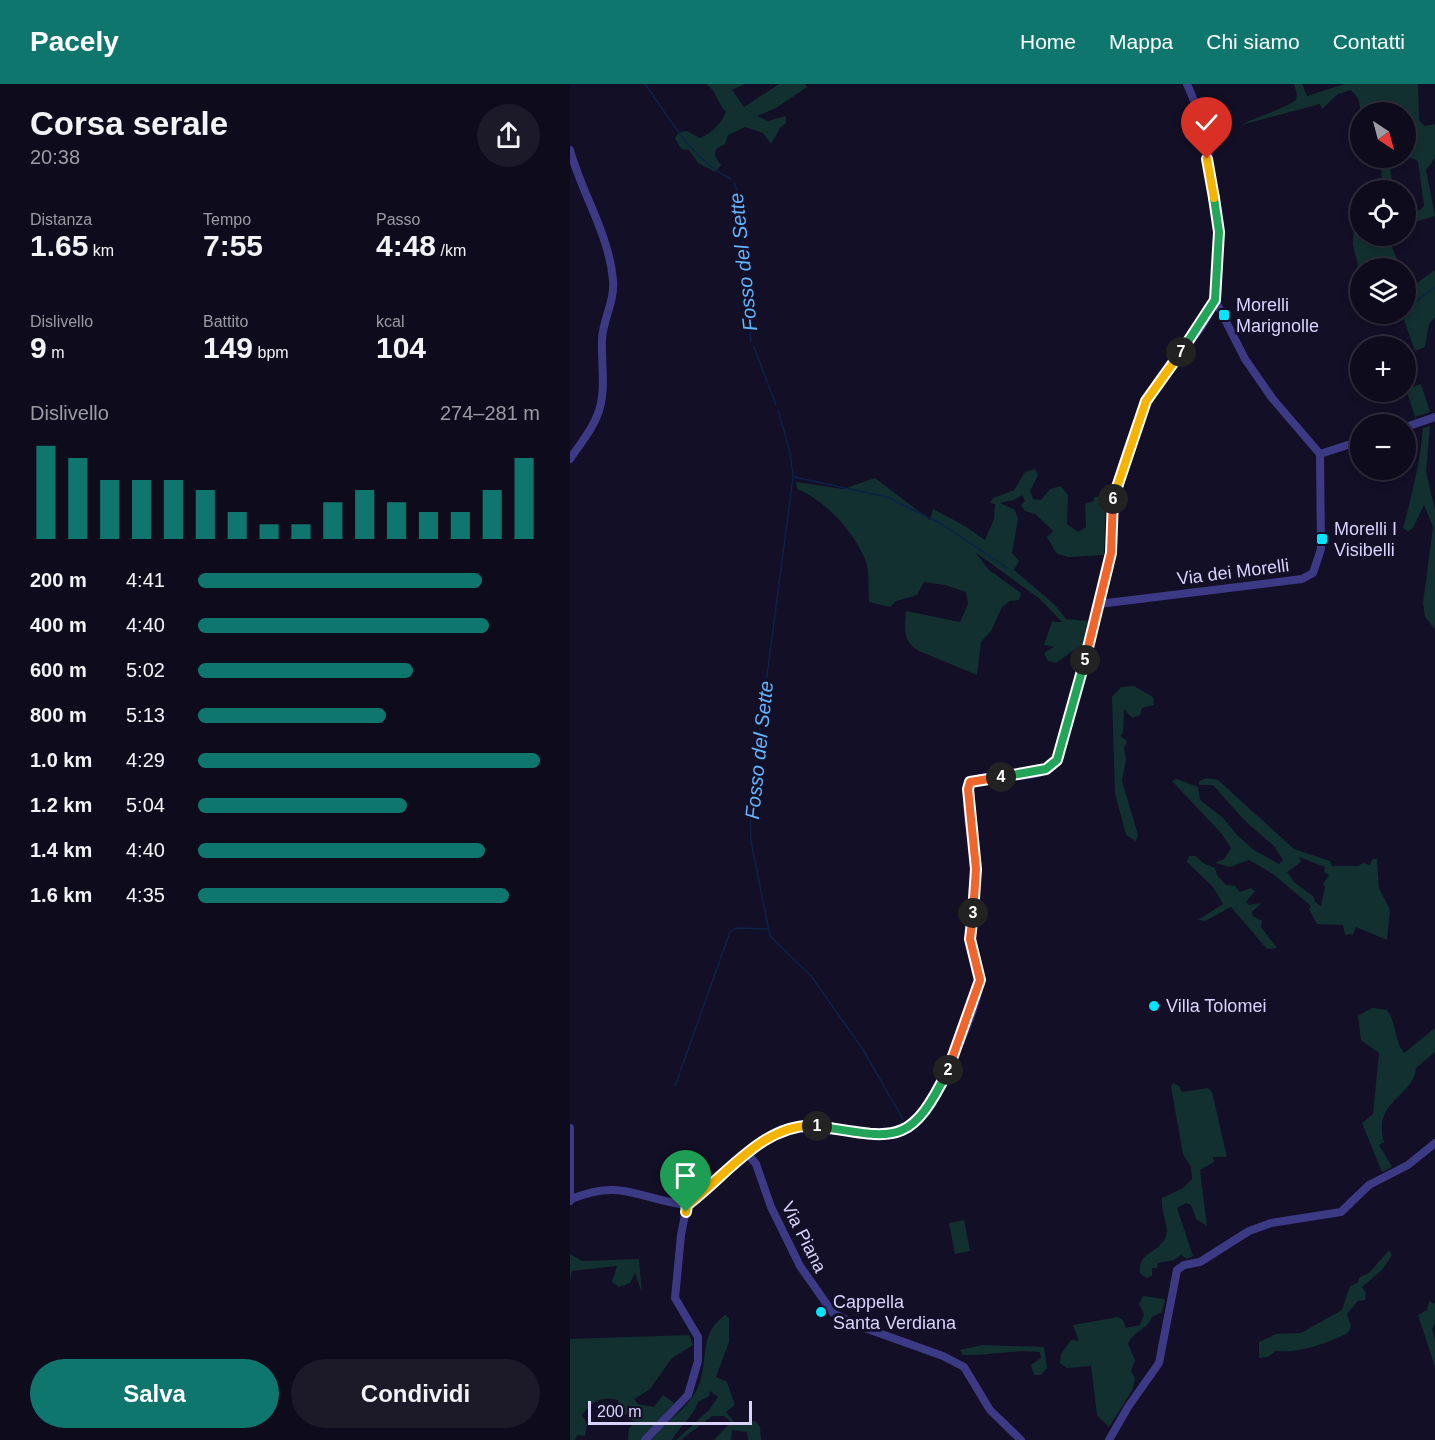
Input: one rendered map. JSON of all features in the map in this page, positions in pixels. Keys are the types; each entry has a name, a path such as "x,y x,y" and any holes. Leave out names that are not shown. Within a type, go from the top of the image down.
{"street":[{"path":"645,1440 688,1395 698,1361 698,1337 675,1298 681,1234 687,1205 747,1154 780,1131 802,1125 888,1135 902,1132 911,1127 936,1093 952,1061 980,980 970,930 976,869 968,805 970,782 1046,769 1057,760 1111,553 1114,497 1146,401 1201,325 1215,300 1219,232 1217,215 1202,128 1188,84"},
{"path":"570,150 577,174 598,223 614,282 610,308 602,333 600,408 594,423 570,459"},
{"path":"1215,300 1245,359 1272,398 1320,454 1350,444"},
{"path":"1416,424 1435,417"},
{"name":"Via dei Morelli","path":"1099,604 1272,583 1310,576 1321,549 1320,454"},
{"path":"570,1128 570,1200 591,1191 616,1188 687,1205"},
{"path":"1109,1440 1128,1407 1159,1363 1177,1270 1184,1265 1200,1262 1249,1231 1271,1223 1341,1212 1369,1185 1407,1165 1435,1143"},
{"name":"Via Piana","path":"747,1154 756,1164 787,1241 825,1305 846,1320 944,1356 964,1367 990,1410 1021,1440"}],"green space":[{"path":"706,84 744,84 732,90 744,107 779,84 805,84 807,87 776,108 757,116 768,121 786,116 786,123 780,128 771,144 763,133 745,127 728,135 725,144 716,149 715,156 721,165 715,172 698,163 689,150 681,149 675,138 679,132 687,131 700,138 716,128 724,117 726,112"},
{"path":"1294,84 1302,84 1307,96 1345,84 1418,84 1419,120 1424,126 1435,124 1435,158 1426,170 1435,216 1416,222 1416,213 1424,206 1418,161 1416,160 1416,102 1359,102 1351,90 1338,94 1322,109 1320,104 1241,125 1282,108 1296,100"},
{"path":"1381,168 1390,168 1392,180 1382,180"},
{"path":"1353,246 1391,246 1397,258 1356,258"},
{"path":"1435,270 1435,317 1429,324 1425,347 1416,351 1416,336 1410,336 1406,324 1416,324 1416,284"},
{"path":"1421,384 1430,412 1416,417 1410,402 1416,402 1416,386"},
{"path":"1430,426 1426,472 1435,510 1435,629 1425,617 1423,603 1433,527 1424,505 1413,528 1408,531 1403,528 1416,480 1423,428"},
{"path":"1035,469 1038,475 1030,491 1033,499 1041,500 1050,489 1061,486 1068,495 1067,524 1078,532 1086,527 1085,504 1094,501 1094,497 1106,496 1104,555 1069,557 1057,554 1047,537 1053,531 1035,514 1025,511 1021,505 1025,501 1022,495 1014,500 1000,503 1015,510 1018,519 1012,553 1019,561 1014,570 1054,604 1066,619 1089,621 1083,655 1075,649 1056,663 1048,661 1044,653 1054,647 1044,645 1052,622 1062,622 1040,599 975,552 989,570 1021,593 1019,600 1010,601 1002,607 991,631 981,642 977,675 919,651 910,643 906,634 906,611 960,622 968,604 966,592 945,585 924,582 917,595 896,601 890,607 869,602 868,569 860,548 846,527 818,501 797,489 796,482 843,489 875,478 930,520 933,509 985,540 994,519 995,504 990,503 993,498 1014,490 1025,472"},
{"path":"1134,686 1153,697 1154,705 1142,708 1140,715 1132,718 1124,709 1123,733 1120,736 1127,741 1124,748 1126,760 1122,781 1138,835 1136,841 1126,835 1115,793 1112,697 1121,687"},
{"path":"1207,778 1218,780 1294,849 1330,861 1332,866 1358,866 1363,863 1370,865 1372,859 1377,859 1379,888 1390,910 1387,940 1356,927 1353,934 1345,935 1343,925 1317,924 1309,909 1311,906 1273,874 1249,860 1230,867 1215,863 1224,859 1231,848 1221,833 1172,781 1177,779 1198,787 1200,800 1223,818 1254,850 1279,864 1283,860 1274,846 1245,821 1213,785 1199,785 1199,781","holes":["1299,857 1325,867 1324,872 1329,875 1323,884 1325,887 1321,906 1315,902 1314,897 1295,883 1287,872 1301,862"]},
{"path":"1189,856 1196,856 1203,863 1215,868 1217,875 1226,885 1235,886 1240,892 1251,888 1255,891 1246,902 1249,905 1261,903 1252,912 1253,916 1262,921 1261,927 1277,948 1267,949 1231,907 1205,921 1198,920 1223,904 1213,887 1187,862"},
{"path":"1372,1008 1387,1010 1404,1053 1435,1028 1435,1052 1416,1068 1408,1086 1394,1100 1384,1117 1382,1128 1384,1142 1379,1145 1392,1167 1382,1172 1362,1123 1373,1114 1379,1053 1361,1040 1358,1016"},
{"path":"1173,1083 1179,1086 1182,1092 1208,1088 1212,1092 1227,1157 1213,1157 1214,1162 1200,1170 1207,1226 1196,1219 1191,1205 1186,1203 1177,1208 1193,1256 1187,1259 1181,1255 1174,1260 1158,1263 1157,1268 1152,1268 1152,1276 1146,1278 1140,1273 1142,1261 1161,1245 1167,1231 1162,1198 1183,1188 1192,1179 1191,1167 1183,1154 1171,1087"},
{"path":"964,1220 970,1251 955,1254 949,1223"},
{"path":"1389,1250 1392,1255 1382,1270 1362,1287 1366,1293 1365,1300 1358,1301 1347,1314 1351,1326 1348,1333 1313,1347 1295,1351 1276,1351 1268,1357 1259,1358 1259,1342 1276,1334 1301,1333 1342,1310 1350,1286 1369,1273"},
{"path":"570,1254 582,1261 639,1259 642,1293 635,1273 630,1283 619,1287 612,1282 617,1266 572,1271 570,1280"},
{"path":"1143,1296 1165,1299 1162,1312 1152,1317 1128,1344 1135,1360 1131,1371 1135,1378 1133,1389 1109,1427 1097,1415 1091,1366 1067,1368 1060,1363 1061,1354 1071,1340 1079,1341 1073,1325 1118,1317 1123,1320 1126,1328 1140,1325 1144,1314 1139,1304"},
{"path":"1429,1301 1435,1304 1435,1323 1432,1329 1435,1340 1435,1367 1418,1315 1427,1310"},
{"path":"725,1315 729,1318 729,1342 716,1377 727,1382 735,1405 726,1412 735,1423 756,1421 760,1427 761,1440 748,1440 747,1432 732,1430 731,1440 714,1440 731,1422 724,1416 712,1416 681,1440 676,1440 709,1410 718,1397 710,1391 709,1396 698,1402 693,1413 672,1440 650,1440 694,1395 701,1376 707,1339 716,1323"},
{"path":"689,1335 693,1345 672,1358 650,1389 634,1399 638,1404 654,1407 663,1395 674,1403 642,1440 628,1440 629,1428 636,1422 629,1419 627,1414 618,1413 618,1400 602,1399 589,1406 582,1415 587,1424 585,1436 577,1435 575,1440 570,1440 570,1339"},
{"path":"982,1345 1044,1347 1047,1368 1041,1375 1034,1375 1031,1365 1041,1358 1040,1352 963,1355 960,1350"}],"waterway":[{"name":"Fosso del Sette","path":"645,84 693,150 717,171 731,179"},
{"name":"Fosso del Sette","path":"734,183 739,196 751,342"},
{"path":"1416,301 1435,287"},
{"name":"Fosso del Sette","path":"754,347 776,405"},
{"name":"Fosso del Sette","path":"778,410 790,452 793,477 750,805 751,842 770,936 811,976 862,1048 903,1119"},
{"path":"794,477 887,497 940,523 1007,568"},
{"path":"675,1086 730,932 736,928 768,929"}],"place":[{"name":"Morelli Marignolle","path":"1224,315"},
{"name":"Morelli I Visibelli","path":"1322,539"},
{"name":"Villa Tolomei","path":"1154,1006"},
{"name":"Cappella Santa Verdiana","path":"821,1312"}],"route":[{"path":"686,1212 687,1205 762,1142 780,1131 802,1125 888,1135 906,1130 924,1111 948,1072 980,980 978,963 970,939 976,869 969,819 968,789 970,782 976,779 1019,776 1046,769 1053,766 1057,760 1092,636 1111,553 1114,497 1137,425 1146,401 1160,378 1192,338 1215,300 1219,232 1207,159"}]}
